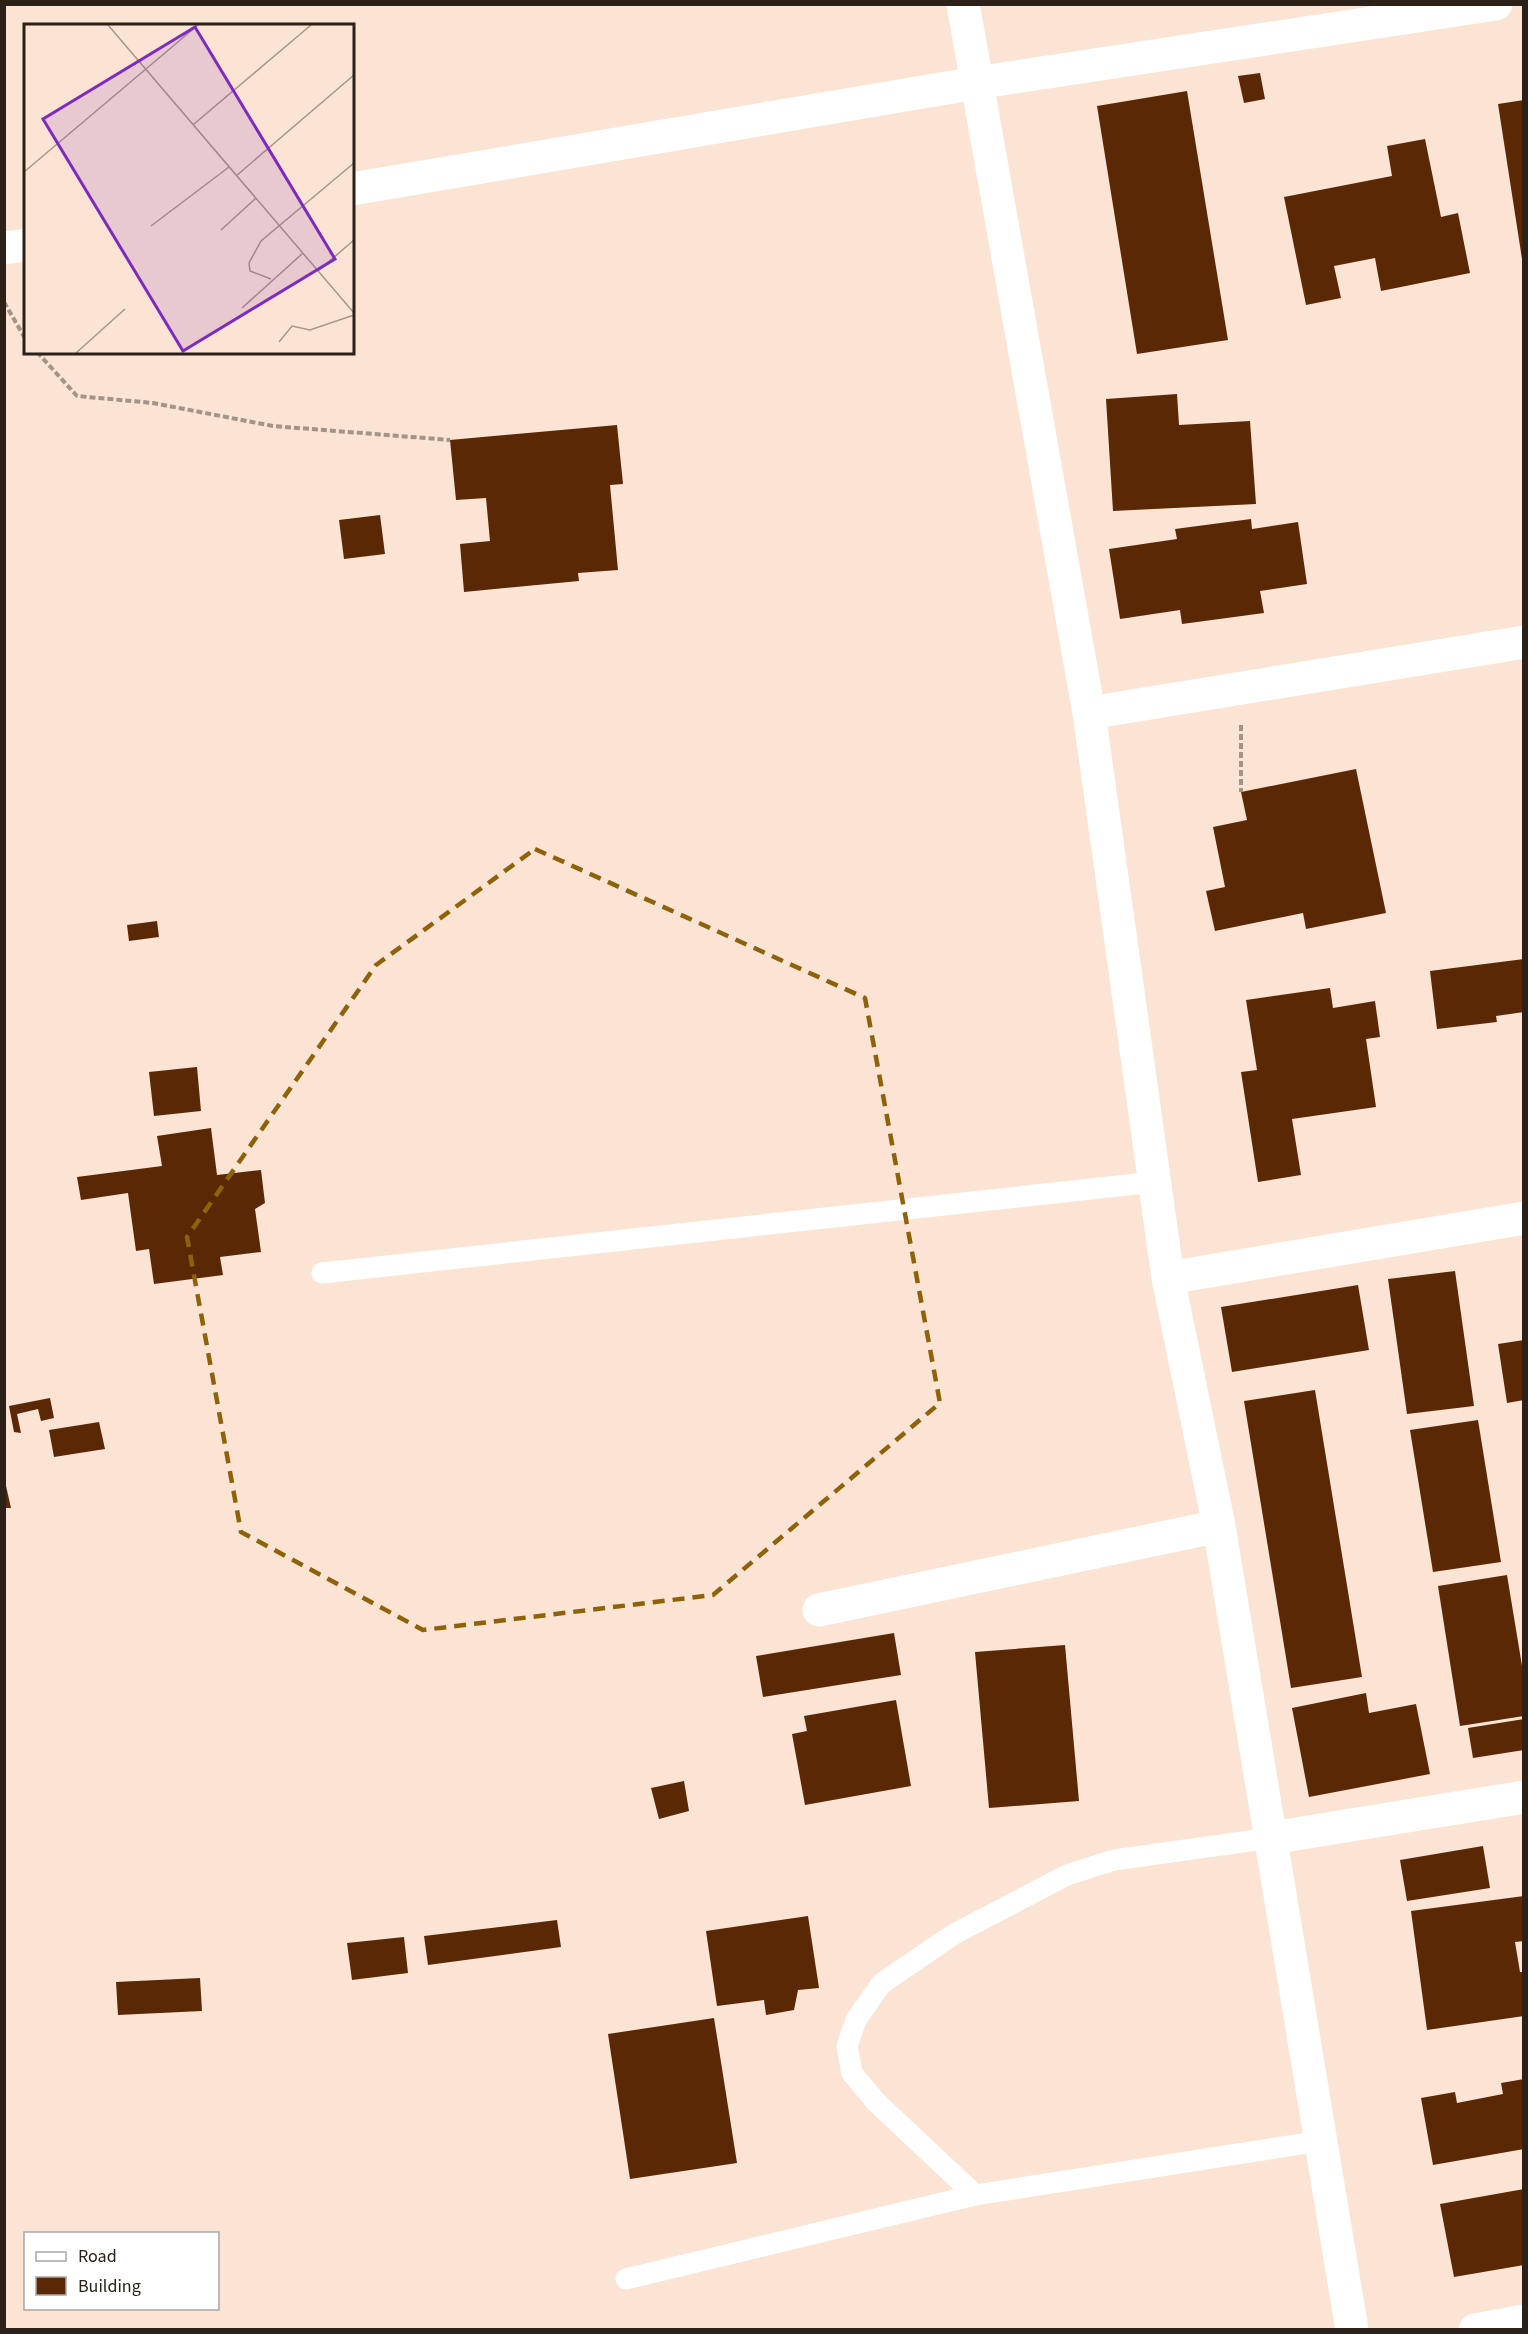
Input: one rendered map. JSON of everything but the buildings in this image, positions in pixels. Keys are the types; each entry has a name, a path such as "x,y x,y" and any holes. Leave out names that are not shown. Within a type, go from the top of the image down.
{"street":[{"path":"963,4 1089,713 1168,1278 1219,1526 1352,2330"},
{"path":"354,189 976,83 1496,4"},
{"path":"4,248 24,245"},
{"path":"1089,713 1524,642"},
{"path":"1168,1278 1524,1218"},
{"path":"819,1610 1219,1526"},
{"path":"1270,1838 1524,1797"},
{"path":"1476,2330 1524,2321"}],"lane":[{"path":"322,1272 1155,1182"},
{"path":"975,2195 876,2102 852,2073 847,2046 856,2020 881,1984 954,1934 1067,1875 1114,1860 1270,1838"},
{"path":"626,2280 975,2195 1321,2141"}],"path":[{"path":"4,302 24,337"},
{"path":"39,354 77,396 153,403 273,426 450,440"},
{"path":"1240,688 1241,792"}],"highlighted area":[{"path":"535,849 865,998 940,1403 713,1595 423,1630 241,1532 187,1237 376,965"}]}
